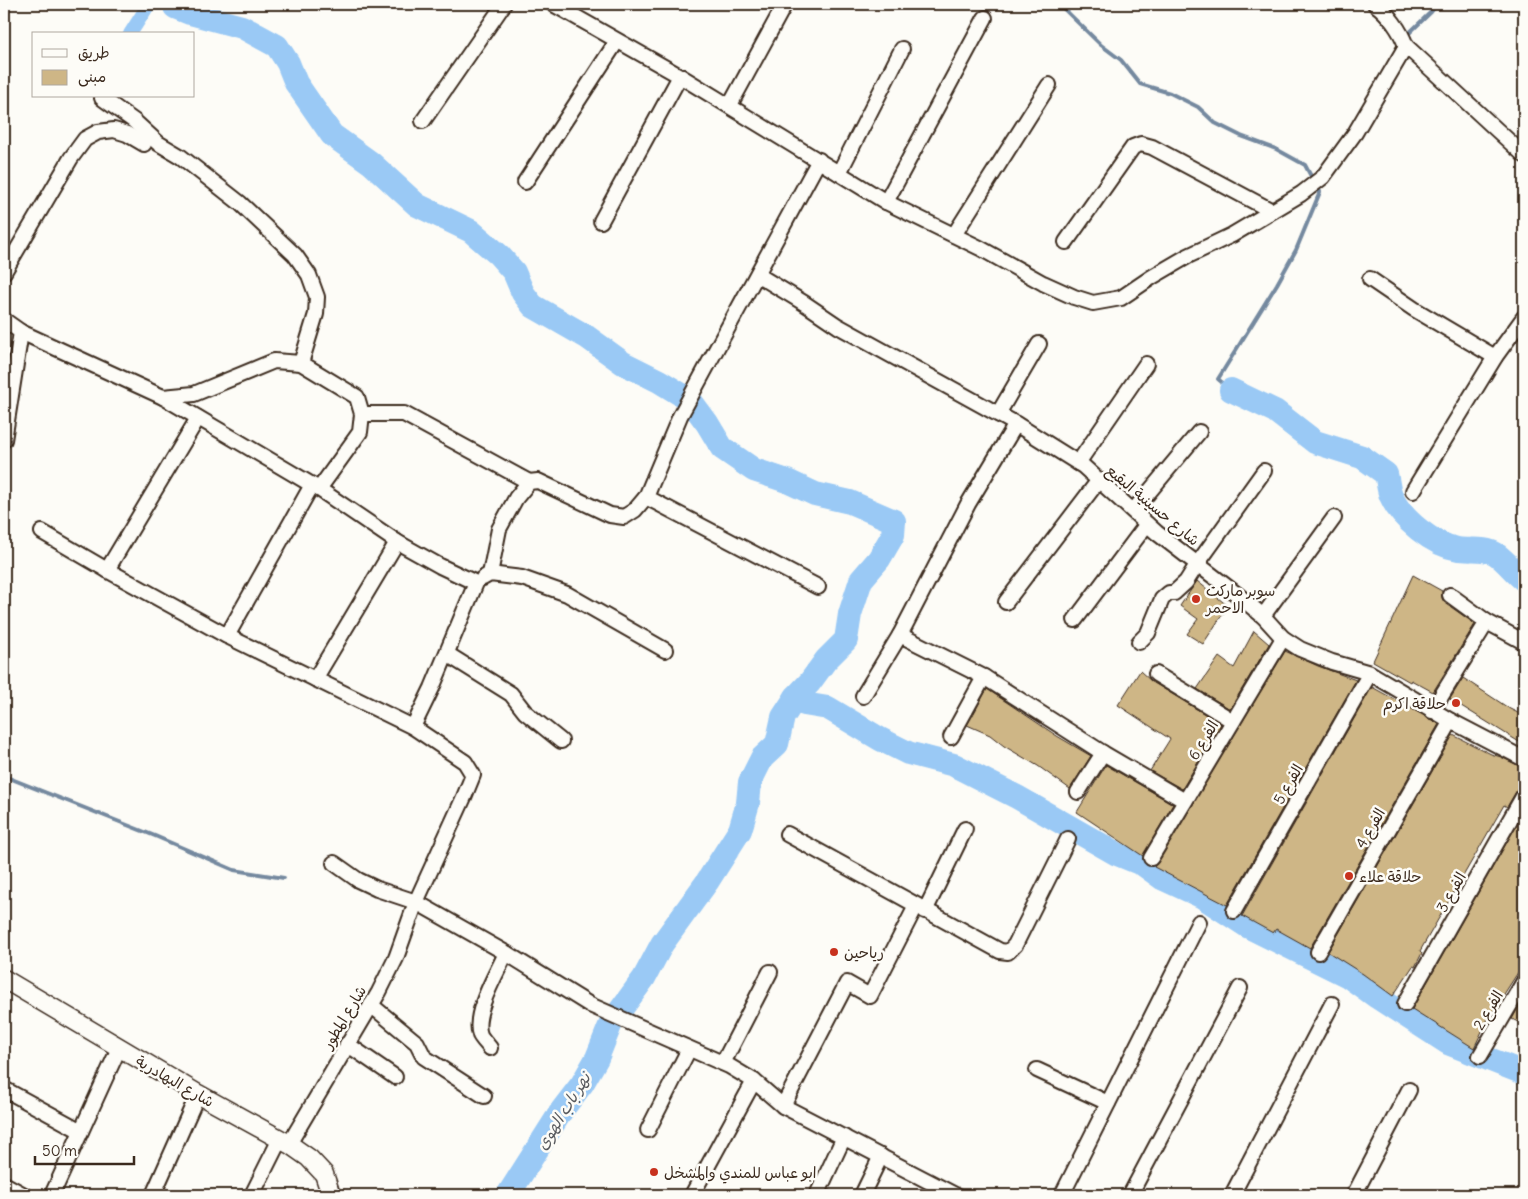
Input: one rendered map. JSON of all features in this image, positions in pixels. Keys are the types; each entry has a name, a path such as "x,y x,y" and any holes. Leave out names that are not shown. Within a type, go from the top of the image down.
{"main road":[{"name":"شارع البهادرية","path":"4,979 198,1094 285,1141 309,1158 324,1174 331,1195"}],"street":[{"path":"423,121 504,4"},
{"path":"553,4 730,105 886,202 954,234 1043,283 1093,303 1121,298 1188,256 1232,235 1301,194 1323,177 1355,133 1406,46"},
{"path":"730,105 785,4"},
{"path":"1375,4 1395,26 1406,46 1524,156"},
{"path":"886,202 985,18"},
{"path":"526,182 617,41"},
{"path":"839,173 902,49"},
{"path":"601,221 680,76"},
{"path":"954,234 1049,85"},
{"path":"102,98 158,143 180,156 240,203 295,255 308,275 317,298 316,314 300,363"},
{"path":"4,272 71,158 85,139 98,132 114,130 127,134 144,144"},
{"path":"1066,242 1133,148 1140,144 1152,147 1272,211"},
{"path":"362,414 404,414 529,482 538,481 610,515 624,517 635,510 646,497 680,416 819,160"},
{"name":"شارع حسينية البقيع","path":"758,275 838,326 1016,424 1078,463 1134,510 1147,524 1263,616 1283,638 1300,650 1370,673 1432,711 1524,759"},
{"path":"1370,279 1414,309 1495,357"},
{"path":"1413,491 1495,357 1524,317"},
{"path":"4,320 20,332 163,397 348,507 397,542 440,566 476,582"},
{"path":"4,440 20,332"},
{"path":"998,414 1039,344"},
{"path":"163,397 194,394 274,361 300,363 357,397 362,414 360,432 315,487 227,636"},
{"path":"1078,463 1146,364"},
{"path":"107,570 198,418"},
{"path":"863,696 900,635 968,504 1016,424"},
{"path":"1134,510 1199,432"},
{"path":"1139,642 1148,633 1162,599 1169,593 1174,593 1186,582 1264,471"},
{"path":"1006,602 1098,480"},
{"path":"490,574 499,529 516,498 529,482"},
{"path":"646,497 818,587"},
{"path":"1263,616 1334,518"},
{"path":"1075,620 1147,524"},
{"path":"42,532 227,636 413,727 447,654 476,582 490,574 522,578 567,594 665,650"},
{"path":"315,679 397,542"},
{"path":"1450,595 1487,622 1524,642"},
{"path":"1432,711 1487,622"},
{"path":"900,635 984,677 1103,753 1185,801"},
{"name":"الفرع 6","path":"1151,858 1283,638"},
{"path":"447,654 510,694 525,712 561,740"},
{"name":"الفرع 5","path":"1234,912 1370,673"},
{"path":"1156,674 1233,721"},
{"path":"951,737 984,677"},
{"name":"الفرع 4","path":"1318,952 1451,721"},
{"name":"شارع المطور","path":"252,1195 371,1005 396,958 416,902 464,797 472,775 465,762 413,727"},
{"path":"1078,792 1103,753"},
{"name":"الفرع 3","path":"1405,1004 1524,795"},
{"path":"783,1106 847,983 870,996 965,829"},
{"path":"787,834 1000,951 1008,952 1015,945 1068,839"},
{"path":"334,863 358,880 377,889 416,902 590,1004 724,1063 754,1081 783,1106 954,1195"},
{"path":"1062,1195 1199,922"},
{"path":"490,1048 480,1034 478,1021 481,1008 506,954"},
{"path":"724,1063 770,972"},
{"name":"الفرع 2","path":"1480,1056 1524,981"},
{"path":"1130,1195 1240,988"},
{"path":"1232,1195 1332,1004"},
{"path":"371,1005 417,1043 424,1057 484,1096"},
{"path":"347,1044 395,1077"},
{"path":"52,1195 119,1048"},
{"path":"648,1130 689,1049"},
{"path":"1037,1070 1108,1103"},
{"path":"692,1195 754,1081"},
{"path":"4,1089 81,1131"},
{"path":"1354,1195 1409,1090"},
{"path":"153,1195 198,1094"},
{"path":"817,1195 844,1137"},
{"path":"862,1195 881,1156"},
{"path":"4,1184 24,1195"}],"building":[{"path":"1413,575 1442,591 1444,602 1475,624 1433,692 1411,680 1410,682 1373,661"},
{"path":"1197,581 1228,606 1203,644 1187,634 1198,619 1180,606"},
{"path":"1254,631 1269,644 1230,709 1197,689 1219,657 1234,668"},
{"path":"1285,651 1356,680 1227,905 1154,867"},
{"path":"1140,671 1151,681 1221,724 1182,789 1150,771 1170,739 1118,705"},
{"path":"1463,678 1524,716 1524,745 1450,699"},
{"path":"1372,687 1439,724 1310,948 1276,929 1273,933 1242,916"},
{"path":"987,689 1057,736 1091,756 1070,789 990,735 967,725"},
{"path":"1453,735 1524,768 1524,786 1517,790 1507,807 1504,805 1420,951 1422,953 1415,967 1413,966 1393,996 1328,952"},
{"path":"1106,765 1173,804 1143,856 1077,812"},
{"path":"1524,812 1524,963 1488,1019 1474,1048 1412,1009"},
{"path":"1524,998 1524,1025 1512,1019"}],"waterway":[{"path":"131,32 149,4"},
{"path":"174,4 175,7 190,13 242,27 277,46 288,63 296,83 332,135 371,163 417,205 471,231 499,255 514,272 523,293 533,306 587,337 623,363 659,381 690,400 722,448 754,470 787,481 815,494 850,502 894,521 893,535 879,559 861,580 850,614 846,640 826,660 796,697 804,704 828,708 880,739 908,753 954,765 1017,797 1117,854 1144,865 1162,878 1201,896 1247,926 1348,976 1448,1043 1524,1073"},
{"path":"1059,4 1101,45 1121,60 1140,84 1170,93 1198,107 1215,123 1241,136 1276,149 1305,165 1313,180"},
{"path":"1405,37 1437,4"},
{"path":"1231,390 1218,379 1296,250 1320,192 1317,186"},
{"path":"1231,390 1275,411 1315,442 1362,457 1386,474 1390,493 1396,505 1410,522 1428,537 1448,547 1482,550 1496,554 1524,580"},
{"name":"نهر باب الهوى","path":"508,1195 562,1110 582,1084 597,1058 611,1023 644,978 662,944 707,882 740,830 748,803 750,782 762,758 777,744 783,717 796,697"},
{"path":"4,776 155,836 234,870 284,878"}],"place":[{"name":"سوبر ماركت الاحمر","path":"1196,599"},
{"name":"حلاقة اكرم","path":"1456,703"},
{"name":"حلاقة علاء","path":"1349,876"},
{"name":"رياحين","path":"834,952"},
{"name":"ابو عباس للمندي والمشخل","path":"654,1172"}]}
